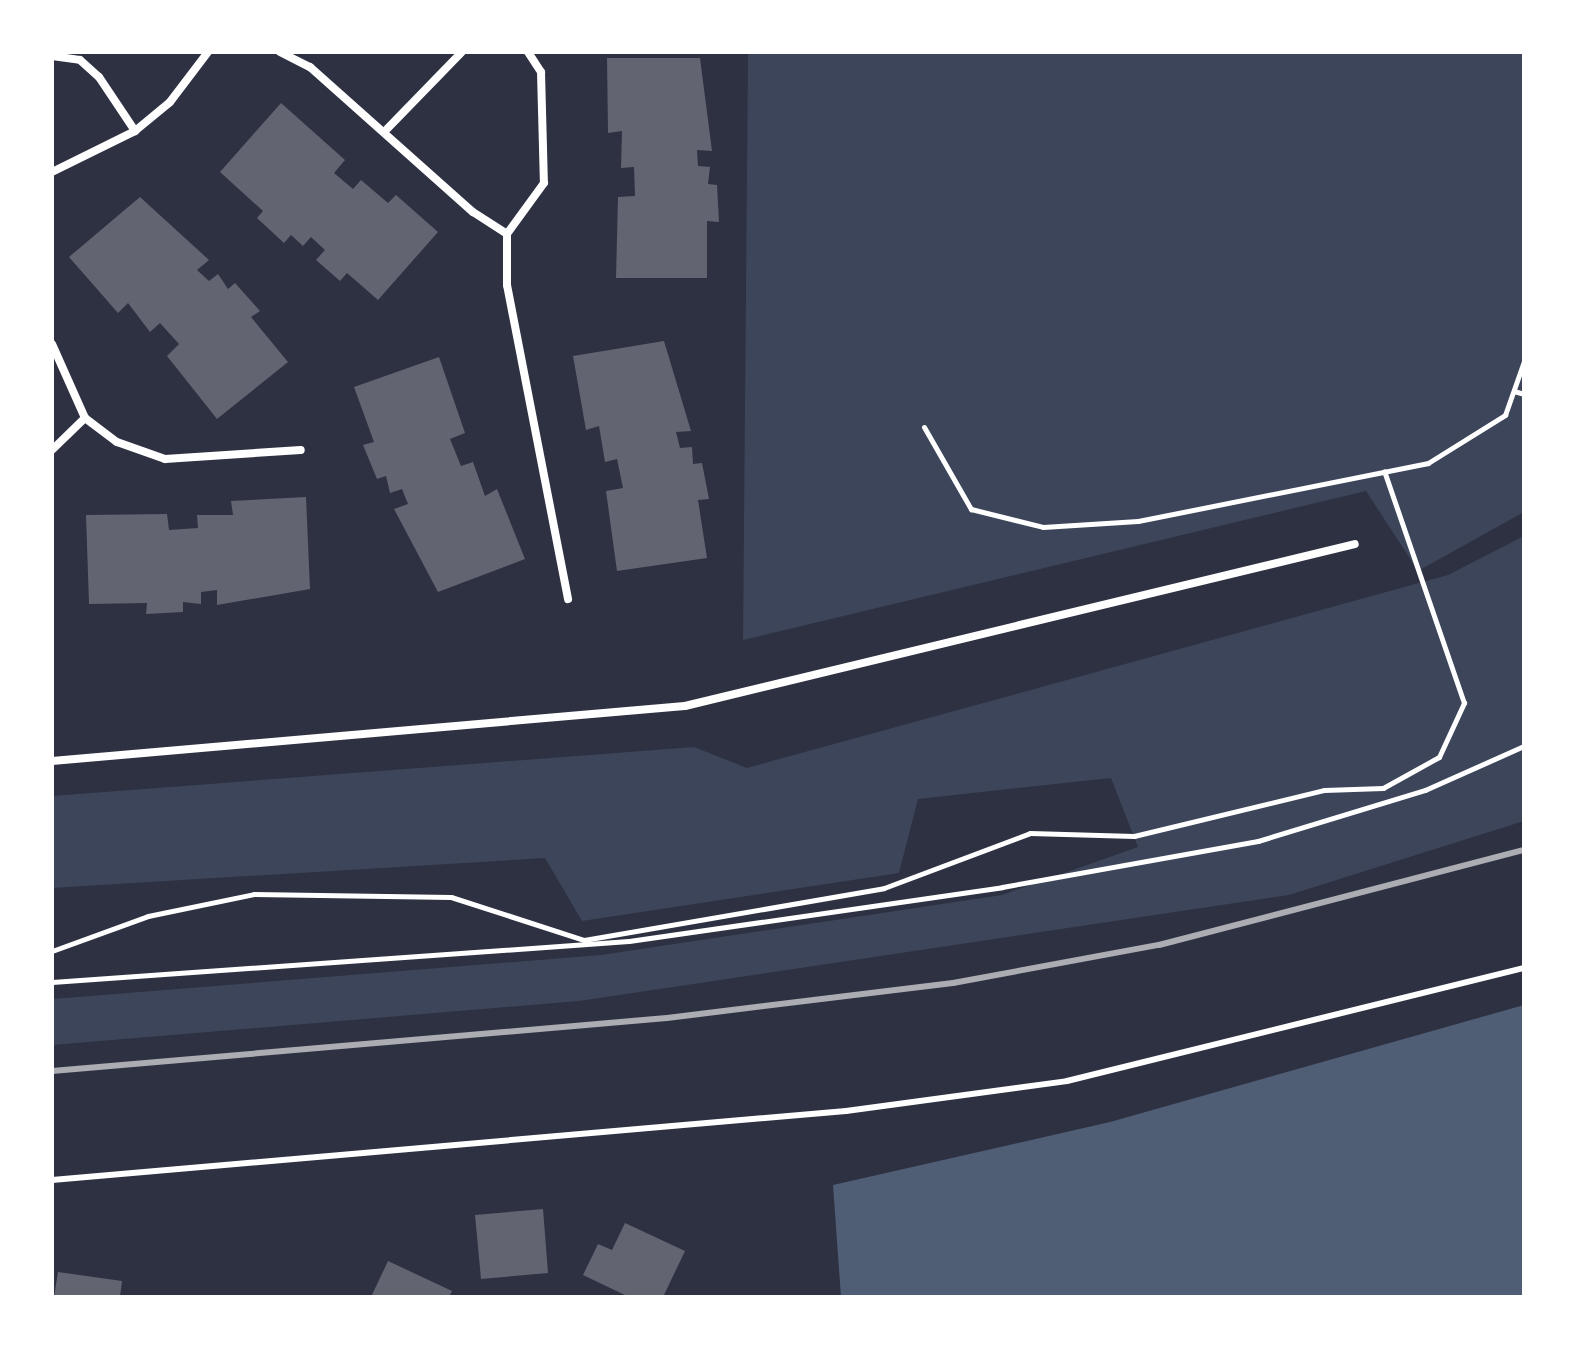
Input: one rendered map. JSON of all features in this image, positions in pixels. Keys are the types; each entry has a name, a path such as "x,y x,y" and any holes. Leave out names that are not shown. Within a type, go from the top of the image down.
{"street":[{"path":"52,172 135,131 170,102 208,52"},
{"path":"280,52 387,129 473,212 507,234"},
{"path":"387,129 462,52"},
{"path":"528,52 541,72 544,183 507,234 507,285 568,599"},
{"path":"52,56 80,60 99,77 135,131"},
{"path":"52,344 85,418 117,442 165,459 301,450"},
{"path":"52,450 85,418"},
{"path":"52,761 685,706 1355,544"}],"lane":[{"path":"52,1180 846,1111 1067,1081 1524,968"}],"path":[{"path":"924,427 971,509 1043,527 1138,521 1428,463 1505,415 1524,361"},
{"path":"1514,391 1524,394"},
{"path":"52,951 148,916 254,894 451,897 584,940 884,888 1030,833 1134,836 1324,790 1383,788 1439,757 1464,703 1384,471"},
{"path":"52,982 629,941 1002,887 1258,841 1425,790 1524,746"}],"shaded area":[{"path":"748,52 1524,52 1524,512 1418,571 1366,491 743,640"},
{"path":"1524,536 1524,821 1289,895 579,1001 52,1045 52,999 601,955 1002,895 1138,847 1111,778 918,799 899,873 582,921 545,858 52,888 52,796 694,747 747,768 1448,575"},
{"path":"1524,1005 1524,1297 841,1297 833,1185 1110,1122"}],"building":[{"path":"607,58 700,58 712,151 697,150 698,166 710,167 708,184 717,185 719,222 707,221 707,278 616,278 618,197 635,196 634,167 621,168 622,131 608,133"},
{"path":"281,103 345,160 334,173 353,189 361,180 388,203 396,195 438,232 378,300 347,273 340,281 316,260 325,250 311,237 303,246 291,235 284,243 257,218 263,211 220,172"},
{"path":"140,197 209,260 197,270 209,281 218,274 228,289 235,283 260,311 251,317 288,362 217,419 167,356 179,344 160,323 150,332 128,303 118,313 69,257"},
{"path":"664,341 691,431 676,432 680,448 692,447 693,464 702,463 709,499 698,500 707,558 617,571 606,491 623,488 617,459 605,462 599,426 586,430 573,356"},
{"path":"439,357 465,433 450,439 461,466 473,462 485,496 497,489 525,559 438,592 394,509 408,504 402,489 390,493 386,476 377,479 363,445 374,442 354,387"},
{"path":"306,497 310,589 217,605 217,590 201,592 201,604 183,602 183,612 146,614 147,603 89,604 86,515 167,514 169,530 198,528 197,515 233,515 231,501"},
{"path":"543,1209 548,1273 481,1279 475,1215"},
{"path":"625,1223 685,1251 663,1297 629,1297 583,1275 598,1244 612,1250"},
{"path":"388,1261 452,1291 449,1297 371,1297"},
{"path":"58,1272 122,1281 120,1297 54,1297"}],"railway":[{"path":"52,1071 667,1018 953,983 1159,945 1524,850"}]}
